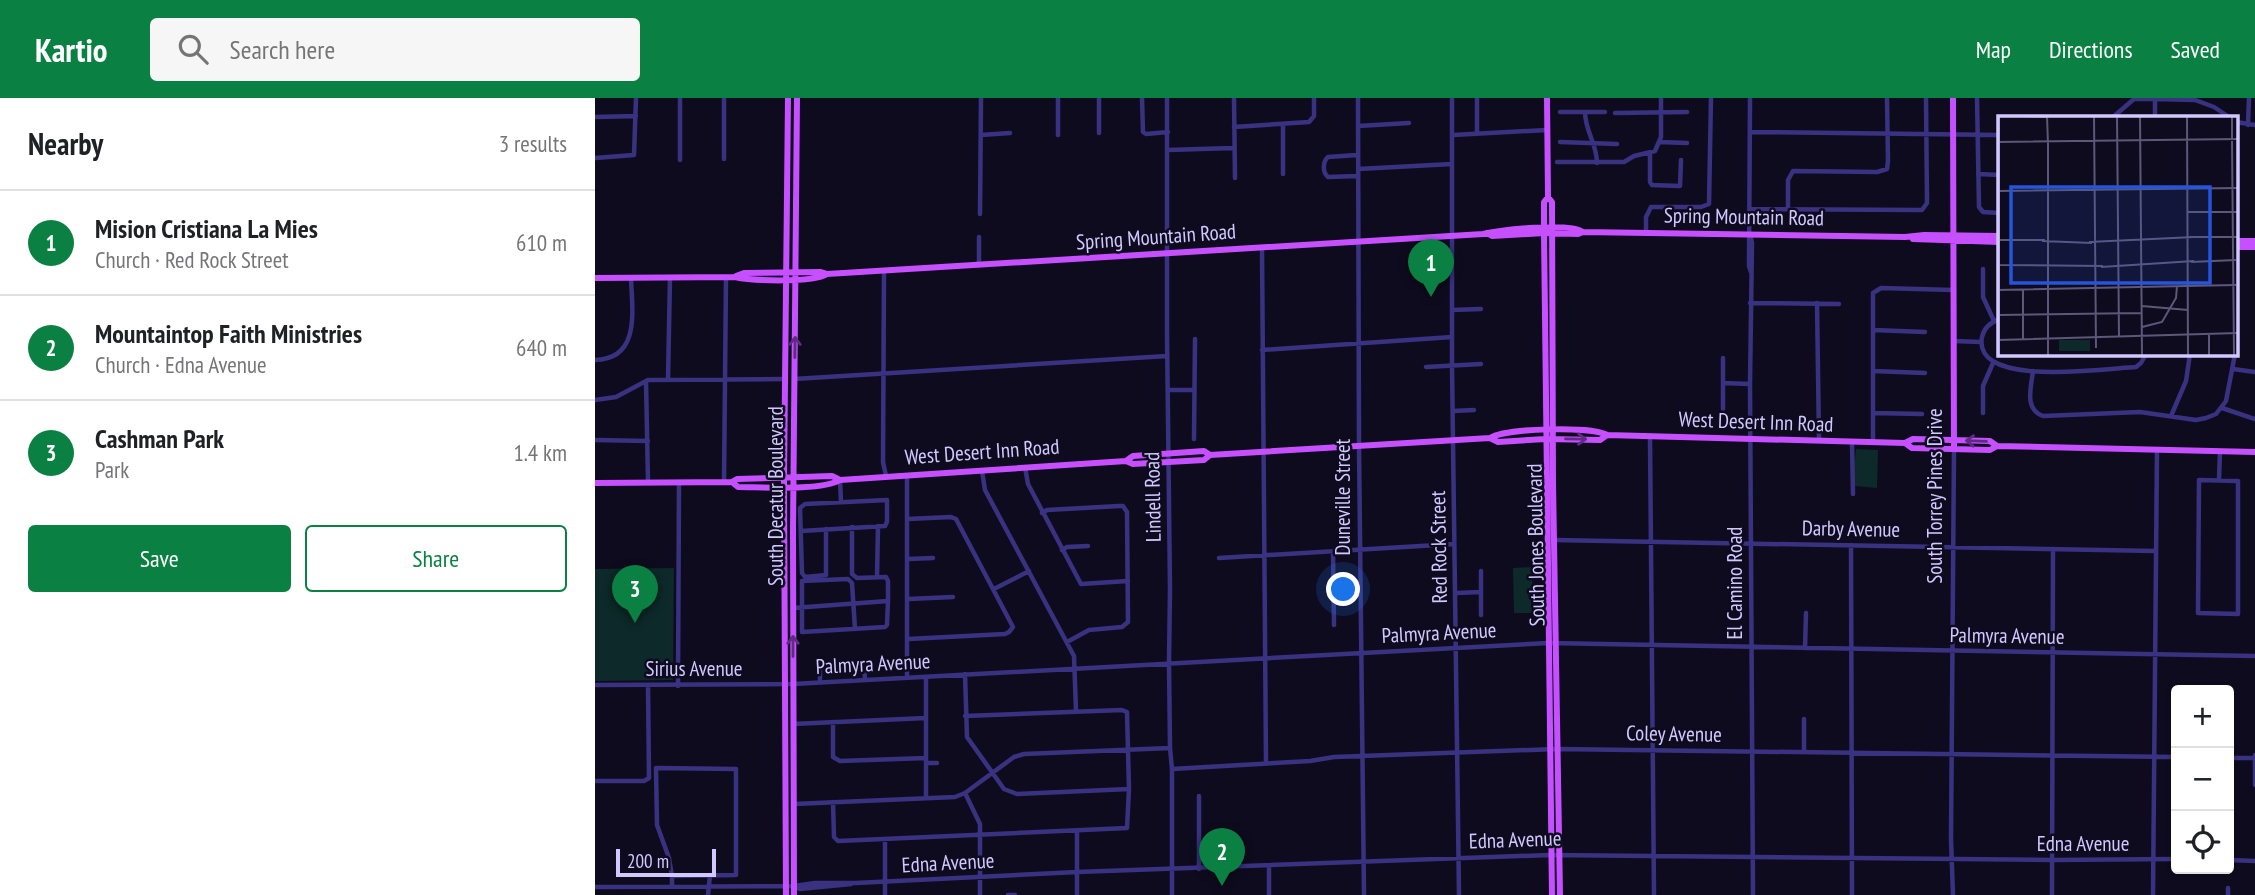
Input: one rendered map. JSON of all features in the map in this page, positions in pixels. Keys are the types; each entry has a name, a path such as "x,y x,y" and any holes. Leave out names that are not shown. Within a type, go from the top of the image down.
{"main road":[{"name":"South Decatur Boulevard","path":"788,98 785,684 790,886 794,895"},
{"name":"South Decatur Boulevard","path":"786,895 790,886 794,804 793,483 797,98"},
{"name":"South Jones Boulevard","path":"1547,98 1548,197 1544,202 1548,231 1548,430 1556,855 1560,895"},
{"name":"South Torrey Pines Drive","path":"1952,98 1954,449"},
{"path":"788,114 793,128 792,142 797,146"},
{"path":"787,157 792,159 792,167 796,173"},
{"path":"787,182 792,183 792,204 796,214"},
{"name":"Spring Mountain Road","path":"595,278 745,279 821,272 884,271 1548,231 1578,234 1953,238 1998,236"},
{"name":"Spring Mountain Road","path":"1953,238 1998,242"},
{"name":"West Desert Inn Road","path":"1126,461 1133,456 1204,452 1210,455 1489,438 1498,433 1548,430 1600,431 1607,435 1650,437 1905,443 1912,447 1954,449 1990,450 1997,446 2255,452"},
{"name":"West Desert Inn Road","path":"1489,438 1498,442 1600,440 1607,435"},
{"name":"West Desert Inn Road","path":"1905,443 1913,439 1990,441 1997,446"},
{"name":"West Desert Inn Road","path":"732,482 738,487 784,487 832,476 840,480 1126,461 1133,464 1169,462 1204,460 1210,455"},
{"name":"West Desert Inn Road","path":"595,483 784,479 793,483"},
{"path":"784,544 788,545 793,575"},
{"path":"785,585 789,592 789,606 793,608"},
{"path":"793,598 803,605"},
{"path":"786,779 789,781 789,799 794,804"},
{"name":"South Jones Boulevard","path":"1552,895 1556,855"}],"street":[{"path":"595,158 634,155 636,98"},
{"path":"680,98 680,160"},
{"path":"723,98 724,159"},
{"path":"980,214 981,98"},
{"path":"1058,98 1058,135"},
{"path":"1099,98 1099,133"},
{"path":"1142,98 1143,132 1168,132"},
{"name":"Lindell Road","path":"1167,98 1172,895"},
{"path":"1234,98 1235,178"},
{"path":"1234,127 1311,121 1314,116 1314,98"},
{"name":"Duneville Street","path":"1358,98 1359,549 1364,895"},
{"name":"Red Rock Street","path":"1453,98 1452,366 1459,895"},
{"path":"1477,98 1477,134"},
{"path":"1547,162 1624,162 1634,156 1650,154 1660,142 1661,98"},
{"path":"1646,233 1647,210 1651,207 1700,207 1709,204 1711,98"},
{"name":"El Camino Road","path":"1750,98 1753,895"},
{"path":"1788,209 1788,180 1791,173 1877,172 1887,169 1887,98"},
{"path":"1750,209 1918,211 1924,208 1927,203 1927,98"},
{"path":"1977,98 1978,202 1980,210 1998,213"},
{"path":"2113,116 2134,99 2174,98 2204,103 2227,116"},
{"path":"2249,98 2252,125"},
{"path":"1615,113 1687,111"},
{"path":"1560,112 1605,112"},
{"path":"1585,112 1585,125 1597,148 1597,163"},
{"path":"595,117 636,116"},
{"path":"1358,126 1409,122"},
{"path":"1283,124 1283,174"},
{"path":"1453,135 1547,130"},
{"path":"981,135 1010,132"},
{"path":"1750,132 1998,135"},
{"path":"1560,142 1617,144"},
{"path":"1660,142 1687,143"},
{"path":"1168,150 1234,148"},
{"path":"1650,154 1652,185 1680,186 1681,160"},
{"path":"1357,155 1328,157 1324,161 1324,173 1328,177 1452,164"},
{"path":"1978,174 1998,174"},
{"path":"979,237 979,265"},
{"path":"1262,248 1266,763"},
{"path":"1983,270 1983,297 1997,320 1983,333 1981,342 1982,349 1993,363 2033,371 2075,372 2136,367 2145,355"},
{"path":"881,477 884,271"},
{"path":"668,380 670,277"},
{"path":"724,482 726,277"},
{"path":"595,360 610,358 628,341 631,328 631,278"},
{"path":"1873,442 1875,290 1953,290"},
{"path":"1751,303 1839,304"},
{"path":"1817,303 1819,441"},
{"path":"1452,310 1481,309"},
{"path":"1873,330 1925,332"},
{"path":"1262,350 1452,337"},
{"path":"1194,439 1195,339"},
{"path":"1953,341 1981,342"},
{"path":"2171,416 2186,381 2190,355"},
{"path":"2033,371 2030,401 2035,412 2051,417 2120,412 2196,420 2216,414 2222,408 2235,355"},
{"path":"794,379 1168,356"},
{"path":"1723,359 1723,409"},
{"path":"1983,413 1983,386 1993,363"},
{"path":"1426,368 1481,364"},
{"path":"2233,369 2255,372"},
{"path":"1873,371 1925,373"},
{"path":"595,400 616,397 646,381 785,379"},
{"path":"646,381 648,482"},
{"path":"1723,383 1750,384"},
{"path":"1167,390 1194,390"},
{"path":"2222,408 2255,419"},
{"path":"1453,411 1474,410"},
{"path":"1873,413 1922,414"},
{"path":"1650,437 1654,895"},
{"path":"595,440 648,441"},
{"path":"1852,442 1853,494"},
{"name":"South Torrey Pines Drive","path":"1953,895 1954,449"},
{"path":"2153,895 2157,449"},
{"path":"2219,480 2220,451"},
{"path":"1025,467 1028,484 1081,584 1128,581"},
{"path":"981,470 985,490 1074,656 1076,712"},
{"path":"907,474 907,678"},
{"path":"840,480 841,502"},
{"path":"2199,480 2219,480 2238,481 2238,614 2198,613 2199,480"},
{"path":"678,686 679,482"},
{"path":"800,531 826,529 852,527 885,526 887,500 805,504 800,508 800,531 802,573 805,577 826,575 826,529"},
{"path":"1042,513 1047,510 1107,506 1125,508 1127,512 1128,622 1126,626 1089,630 1067,642"},
{"path":"907,519 954,518 1012,622 1012,630 1005,634 908,639"},
{"path":"877,577 879,526"},
{"path":"852,527 852,574 857,578 886,577 888,581 885,627 855,629 802,632 802,582 848,579 852,583 855,629"},
{"name":"Darby Avenue","path":"1550,540 2155,551"},
{"path":"1219,558 1454,544"},
{"path":"1851,545 1852,895"},
{"path":"1062,550 1067,547 1088,546"},
{"path":"2052,895 2053,549"},
{"path":"1333,551 1334,625"},
{"path":"908,559 933,558"},
{"path":"994,589 1028,571"},
{"path":"1481,571 1481,615"},
{"path":"1456,593 1481,592"},
{"path":"908,599 953,597"},
{"path":"793,608 803,605 888,601"},
{"path":"1805,648 1806,612"},
{"name":"Palmyra Avenue","path":"793,684 1552,644 2255,656"},
{"path":"864,664 865,680"},
{"path":"820,667 820,682"},
{"path":"965,674 965,731 969,743 1005,789 1017,793 1129,789"},
{"path":"926,677 926,798"},
{"name":"Sirius Avenue","path":"595,685 793,684"},
{"path":"595,781 649,778 648,685"},
{"path":"833,802 835,840 1128,828 1127,712 1122,710 965,716"},
{"path":"793,724 926,718"},
{"path":"1804,719 1804,752"},
{"path":"833,722 835,759 840,761 926,760 936,763"},
{"path":"794,804 955,797 965,793 1014,757 1024,754 1170,748"},
{"name":"Coley Avenue","path":"1172,769 1363,756 1554,749 2171,757"},
{"path":"2234,758 2255,757 2255,785"},
{"path":"669,895 672,876 669,858 657,825 656,768 736,769 736,875 672,876"},
{"path":"965,793 978,817 981,835 981,895"},
{"path":"1199,796 1199,869"},
{"path":"1077,832 1077,895"},
{"path":"885,840 885,895"},
{"name":"Edna Avenue","path":"595,887 790,886 800,889 856,883 1077,872 1556,855 2171,859"},
{"path":"2234,860 2255,861"},
{"path":"1269,866 1269,895"},
{"path":"708,875 708,895"},
{"path":"2228,888 2228,895"},
{"path":"1008,895 1015,895"}],"green space":[{"path":"1856,449 1878,450 1877,488 1855,486"},
{"path":"1532,567 1533,613 1514,613 1513,568"},
{"path":"674,568 673,680 595,681 595,569"}],"place":[{"name":"Mision Cristiana La Mies","path":"1431,297"},
{"name":"Cashman Park","path":"635,623"},
{"name":"Mountaintop Faith Ministries","path":"1222,886"}]}
